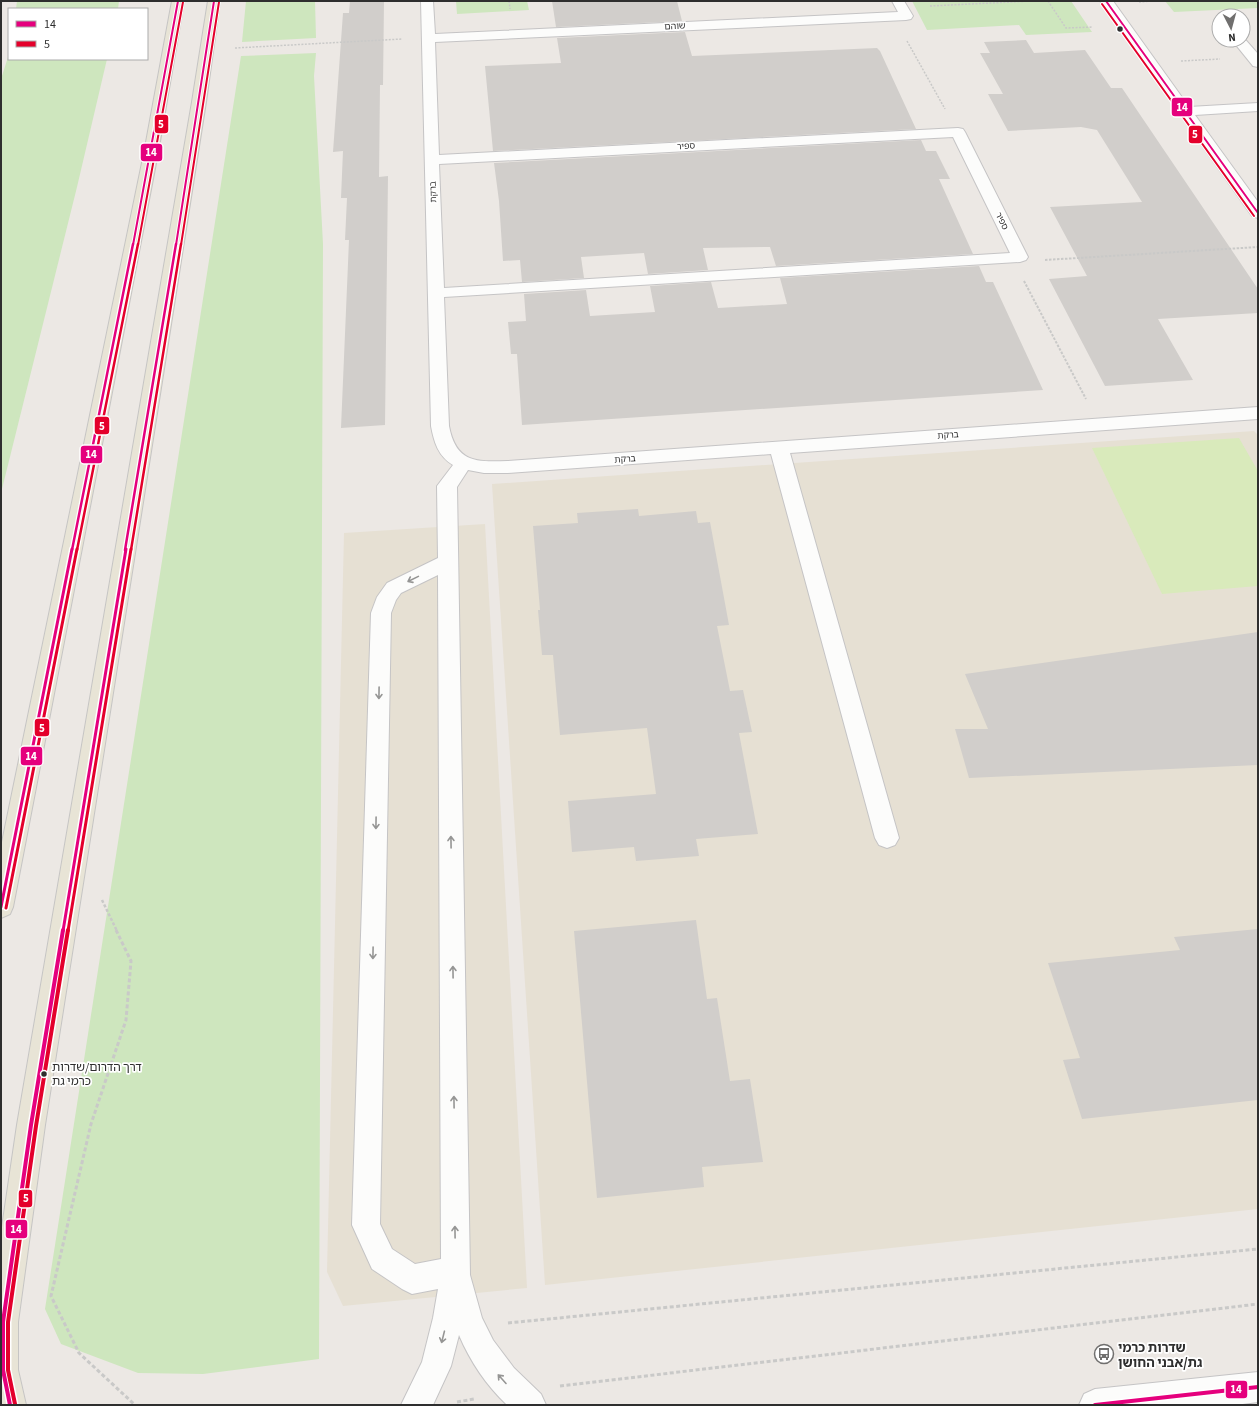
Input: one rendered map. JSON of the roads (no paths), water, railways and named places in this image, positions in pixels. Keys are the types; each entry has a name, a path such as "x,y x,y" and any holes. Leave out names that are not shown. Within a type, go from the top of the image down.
{"main road":[{"path":"1,907 149,161 178,1"},
{"path":"10,1405 3,1370 3,1322 31,1125 214,1"}],"street":[{"name":"ברקת","path":"427,1 440,434 445,449 464,463 483,467 508,467 1258,412"},
{"path":"1106,1 1258,212"},
{"name":"שוהם","path":"428,38 898,8"},
{"path":"1246,48 1256,60"},
{"path":"1185,111 1258,107"},
{"name":"ספיר","path":"432,160 958,132 1016,257 436,293"},
{"path":"780,448 887,838"},
{"path":"464,463 448,486 456,1272 461,1301 470,1327 481,1351 496,1372 522,1398"},
{"path":"448,561 394,588 387,597 381,613 366,1225 382,1259 412,1279 456,1272"},
{"path":"418,1405 436,1366 448,1318 456,1272"},
{"path":"1096,1405 1258,1387"}],"place":[{"name":"דרך הדרום/שדרות כרמי גת","path":"44,1074"},
{"name":"שדרות כרמי גת/אבני החושן","path":"1104,1354"}]}
